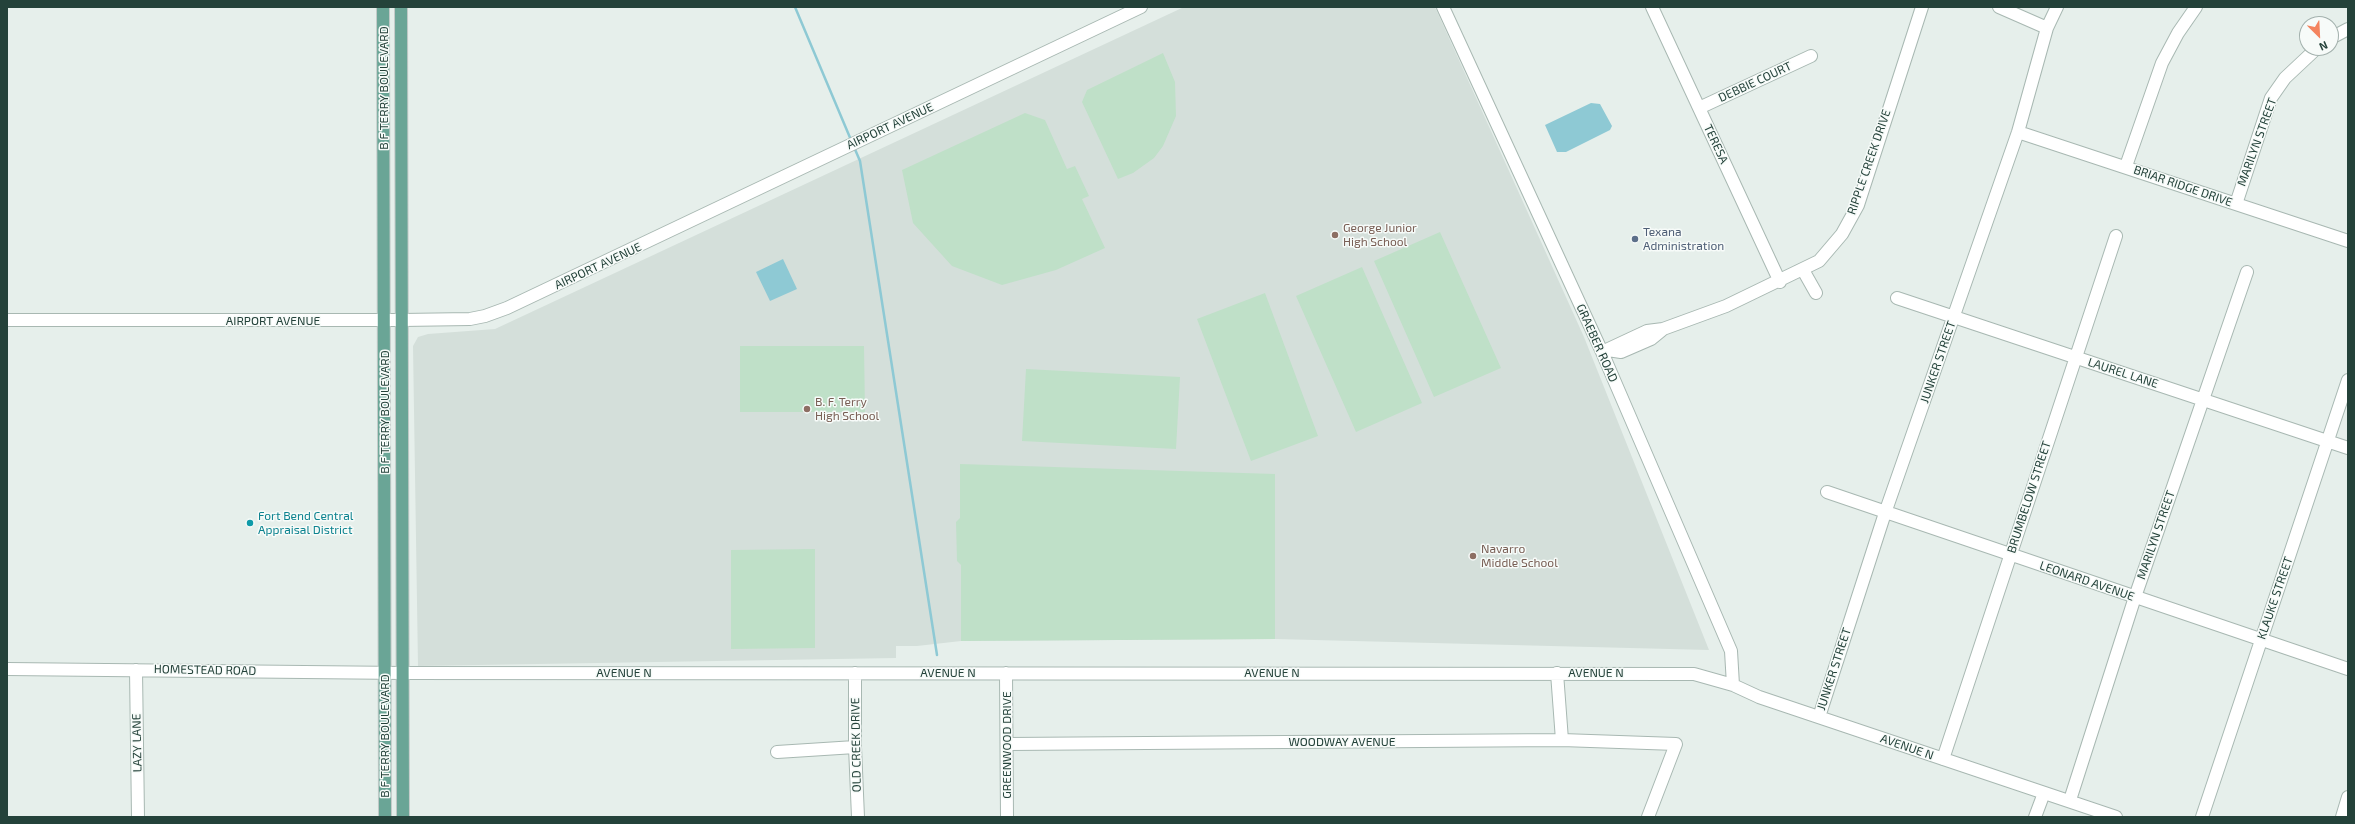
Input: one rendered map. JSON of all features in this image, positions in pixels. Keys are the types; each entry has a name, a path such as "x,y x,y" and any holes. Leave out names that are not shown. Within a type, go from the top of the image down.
{"main road":[{"name":"B F TERRY BOULEVARD","path":"384,7 386,817"},
{"name":"B F TERRY BOULEVARD","path":"401,7 403,817"}],"street":[{"name":"AIRPORT AVENUE","path":"7,320 402,320 470,318 508,308 1141,7"},
{"name":"GRAEBER ROAD","path":"1443,7 1605,351 1731,651 1733,685"},
{"name":"TERESA","path":"1652,7 1780,282"},
{"name":"RIPPLE CREEK DRIVE","path":"1605,351 1621,352 1651,339 1663,329 1726,306 1780,282 1819,261 1842,234 1858,205 1922,7"},
{"path":"1999,7 2046,28"},
{"name":"JUNKER STREET","path":"1819,717 1885,513 2018,132 2046,28 2057,7"},
{"path":"2126,166 2162,64 2178,33 2196,7"},
{"path":"2339,34 2348,29"},
{"name":"DEBBIE COURT","path":"1699,108 1811,56"},
{"name":"MARILYN STREET","path":"2236,204 2271,98 2285,78 2308,56"},
{"name":"BRIAR RIDGE DRIVE","path":"2018,132 2126,166 2348,241"},
{"name":"BRUMBELOW STREET","path":"1943,759 2116,236"},
{"path":"1803,270 1816,293"},
{"name":"MARILYN STREET","path":"2070,800 2135,597 2247,272"},
{"name":"LAUREL LANE","path":"1897,298 2348,448"},
{"name":"KLAUKE STREET","path":"2202,817 2348,380"},
{"name":"LEONARD AVENUE","path":"1827,492 1885,513 2348,669"},
{"name":"HOMESTEAD ROAD","path":"7,669 403,673"},
{"name":"LAZY LANE","path":"136,670 138,817"},
{"name":"AVENUE N","path":"403,673 1694,674 1733,685 1759,697 2070,800 2116,817"},
{"name":"OLD CREEK DRIVE","path":"855,673 854,748 858,817"},
{"name":"GREENWOOD DRIVE","path":"1006,673 1008,744 1007,817"},
{"path":"1557,673 1562,740"},
{"name":"WOODWAY AVENUE","path":"1008,744 1562,740 1676,744 1648,817"},
{"path":"777,752 854,748"},
{"path":"2035,817 2044,792"},
{"path":"2342,817 2348,797"}],"shaded area":[{"name":"B. F. Terry High School","path":"1184,7 1435,7 1584,337 1709,650 1275,639 961,641 917,646 896,646 896,658 418,666 413,346 418,337 428,334 495,329"}],"green space":[{"path":"1163,53 1175,82 1176,116 1163,146 1154,158 1133,173 1118,179 1082,102 1087,90"},
{"path":"1025,113 1045,120 1067,169 1075,166 1089,196 1082,199 1105,248 1056,270 1002,285 952,266 913,223 902,170"},
{"path":"1440,232 1501,368 1434,397 1374,261"},
{"path":"1362,267 1422,403 1356,432 1296,296"},
{"path":"1265,293 1318,436 1251,461 1197,319"},
{"path":"740,346 864,346 865,412 740,412"},
{"path":"1026,369 1180,377 1176,449 1022,441"},
{"path":"960,464 1275,474 1275,639 961,641 961,565 957,561 956,522 960,518"},
{"path":"815,549 815,648 731,649 731,550"}],"water":[{"path":"1591,103 1600,104 1612,126 1610,130 1566,152 1557,152 1545,125"},
{"path":"783,259 797,289 770,301 756,272"}],"waterway":[{"path":"795,7 851,140"},
{"path":"854,147 860,161 937,655"}],"place":[{"name":"George Junior High School","path":"1335,235"},
{"name":"Texana Administration","path":"1635,239"},
{"name":"B. F. Terry High School","path":"807,409"},
{"name":"Fort Bend Central Appraisal District","path":"250,523"},
{"name":"Navarro Middle School","path":"1473,556"}]}
